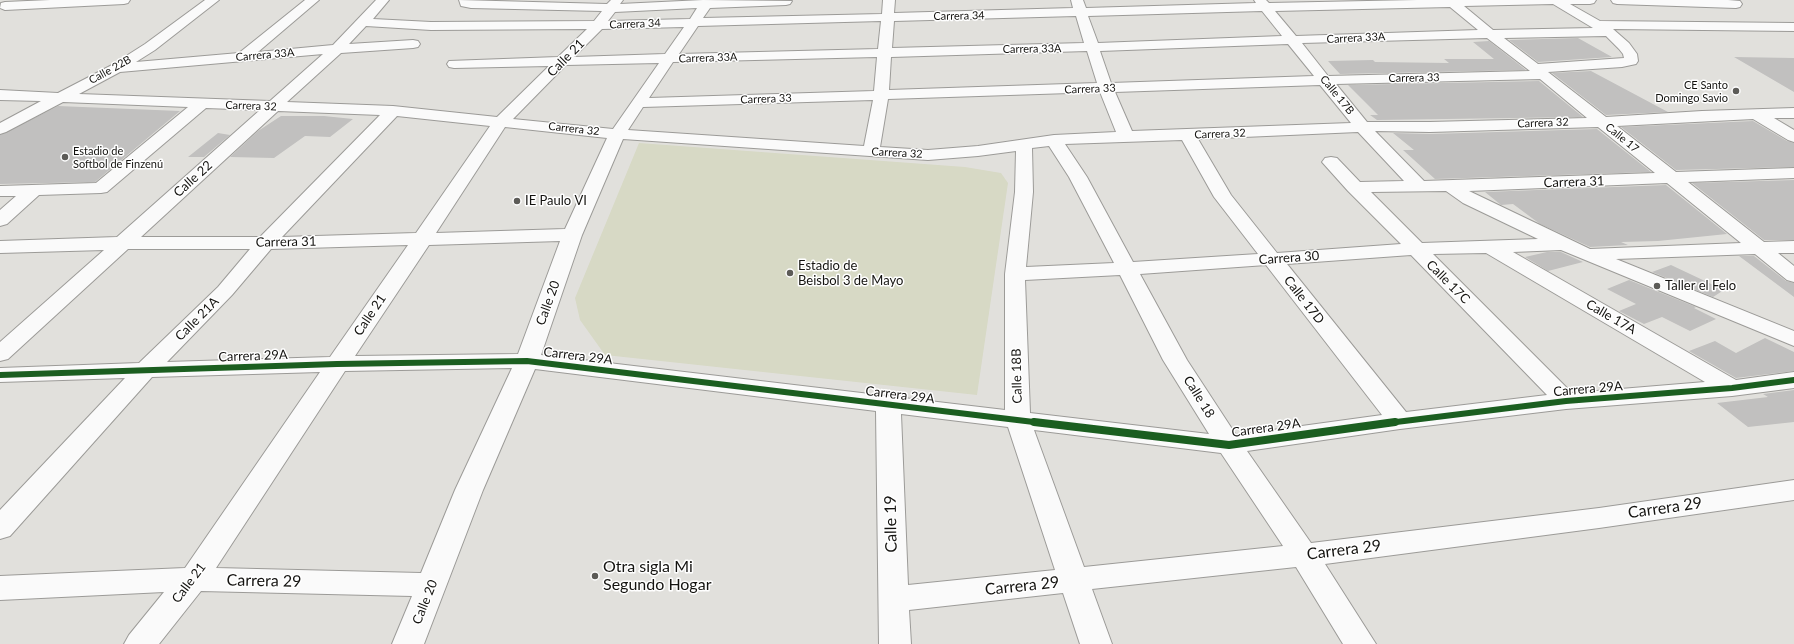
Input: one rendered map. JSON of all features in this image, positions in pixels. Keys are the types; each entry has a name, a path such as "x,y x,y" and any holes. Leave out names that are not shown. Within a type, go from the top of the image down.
{"street":[{"path":"7,5 124,0"},
{"name":"Calle 22B","path":"0,129 117,68 150,47 213,0"},
{"path":"243,57 313,0"},
{"name":"Calle 22","path":"0,354 271,107 337,49 383,0"},
{"path":"465,0 465,3 471,4 614,4 786,1"},
{"path":"871,152 881,96 889,0"},
{"path":"1555,0 1604,28"},
{"name":"Carrera 34","path":"363,22 431,26 598,25 887,18 1080,6 1590,0"},
{"path":"1617,0 1732,2 1778,27"},
{"name":"Calle 17","path":"1451,1 1490,34 1794,276"},
{"name":"Calle 20","path":"408,644 469,490 528,361 572,235 617,134 707,3"},
{"name":"Calle 17B","path":"1263,3 1364,128 1419,186"},
{"name":"Calle 21","path":"140,644 194,579 501,122 598,25 614,4"},
{"path":"1080,6 1106,89 1126,136"},
{"name":"Carrera 33A","path":"454,64 1094,48 1490,34 1604,28 1794,27"},
{"name":"Carrera 33","path":"637,104 1106,89 1539,72 1631,61 1630,54 1624,46 1604,28"},
{"name":"Carrera 33A","path":"117,68 413,44"},
{"name":"Carrera 32","path":"0,95 393,111 617,134 928,155 978,151 1054,140 1126,136 1187,135 1390,126 1430,127 1602,122 1794,113"},
{"path":"0,191 101,188 201,104"},
{"name":"Calle 21A","path":"0,528 146,370 225,291 265,243 393,111"},
{"path":"1756,114 1794,137"},
{"name":"Calle 17D","path":"1187,135 1223,197 1400,421"},
{"name":"Calle 18","path":"1054,140 1078,177 1175,360 1229,445 1304,555 1360,644"},
{"name":"Calle 18B","path":"1024,144 1024,192 1015,274 1018,420 1096,644"},
{"name":"Calle 17C","path":"1331,162 1566,401"},
{"name":"Carrera 31","path":"1354,187 1450,186 1672,179 1794,173"},
{"path":"1450,186 1469,199 1585,254 1794,339"},
{"path":"0,220 34,190"},
{"name":"Carrera 31","path":"0,247 123,243 265,243 572,235"},
{"name":"Carrera 30","path":"1015,274 1127,269 1415,249 1564,244"},
{"name":"Calle 17A","path":"1489,246 1732,388"},
{"path":"1585,254 1760,250 1794,247"},
{"name":"Carrera 29A","path":"0,375 337,364 528,361 1229,445 1400,421 1566,401 1732,388 1794,380"},
{"name":"Calle 19","path":"888,405 894,644"},
{"name":"Carrera 29","path":"893,599 1074,581 1304,555 1599,518 1794,490"},
{"name":"Carrera 29","path":"0,588 194,579 432,585"}],"green space":[{"name":"Estadio de Beisbol 3 de Mayo","path":"639,143 965,167 1001,173 1008,183 977,395 605,355 580,320 575,298"}],"building":[{"path":"1578,38 1612,57 1538,62 1509,40"},
{"path":"1489,41 1526,70 1340,74 1328,61 1373,60 1375,62 1449,63 1444,59 1494,59 1473,42"},
{"path":"1734,57 1794,58 1794,92"},
{"path":"1591,71 1668,112 1606,115 1552,73"},
{"path":"1539,81 1583,117 1377,120 1370,115 1378,115 1348,85"},
{"name":"Estadio de Softbol de Finzenú","path":"58,106 180,111 95,182 0,184 0,135"},
{"path":"281,116 324,116 353,119 330,137 305,136 274,158 230,157 258,131"},
{"path":"1753,121 1787,141 1794,143 1794,167 1676,170 1621,127"},
{"path":"1597,129 1651,172 1435,179 1403,150 1414,150 1393,133 1430,134"},
{"path":"218,133 230,135 204,157 188,157"},
{"path":"1794,180 1794,240 1764,240 1692,183"},
{"path":"1666,185 1727,234 1658,241 1621,242 1628,245 1590,247 1540,224 1513,204 1501,205 1485,192"},
{"path":"1547,252 1561,252 1583,262 1548,271 1525,257"},
{"path":"1739,256 1754,256 1786,281 1794,283 1794,297"},
{"path":"1671,265 1724,290 1713,297 1652,272"},
{"path":"1629,280 1696,307 1694,308 1716,319 1690,331 1662,317 1644,324 1619,311 1636,304 1607,289"},
{"path":"1765,338 1794,352 1794,371 1736,378 1689,351 1715,341 1736,353"},
{"path":"1794,390 1794,422 1748,427 1717,403 1768,397 1763,394"}],"cycle path":[{"path":"0,375 337,364 527,361 1229,445 1400,421 1566,401 1732,388 1794,380"}],"place":[{"name":"CE Santo Domingo Savio","path":"1736,91"},
{"name":"Estadio de Softbol de Finzenú","path":"65,157"},
{"name":"IE Paulo VI","path":"517,201"},
{"name":"Estadio de Beisbol 3 de Mayo","path":"790,273"},
{"name":"Taller el Felo","path":"1657,286"},
{"name":"Otra sigla Mi Segundo Hogar","path":"595,576"}]}
